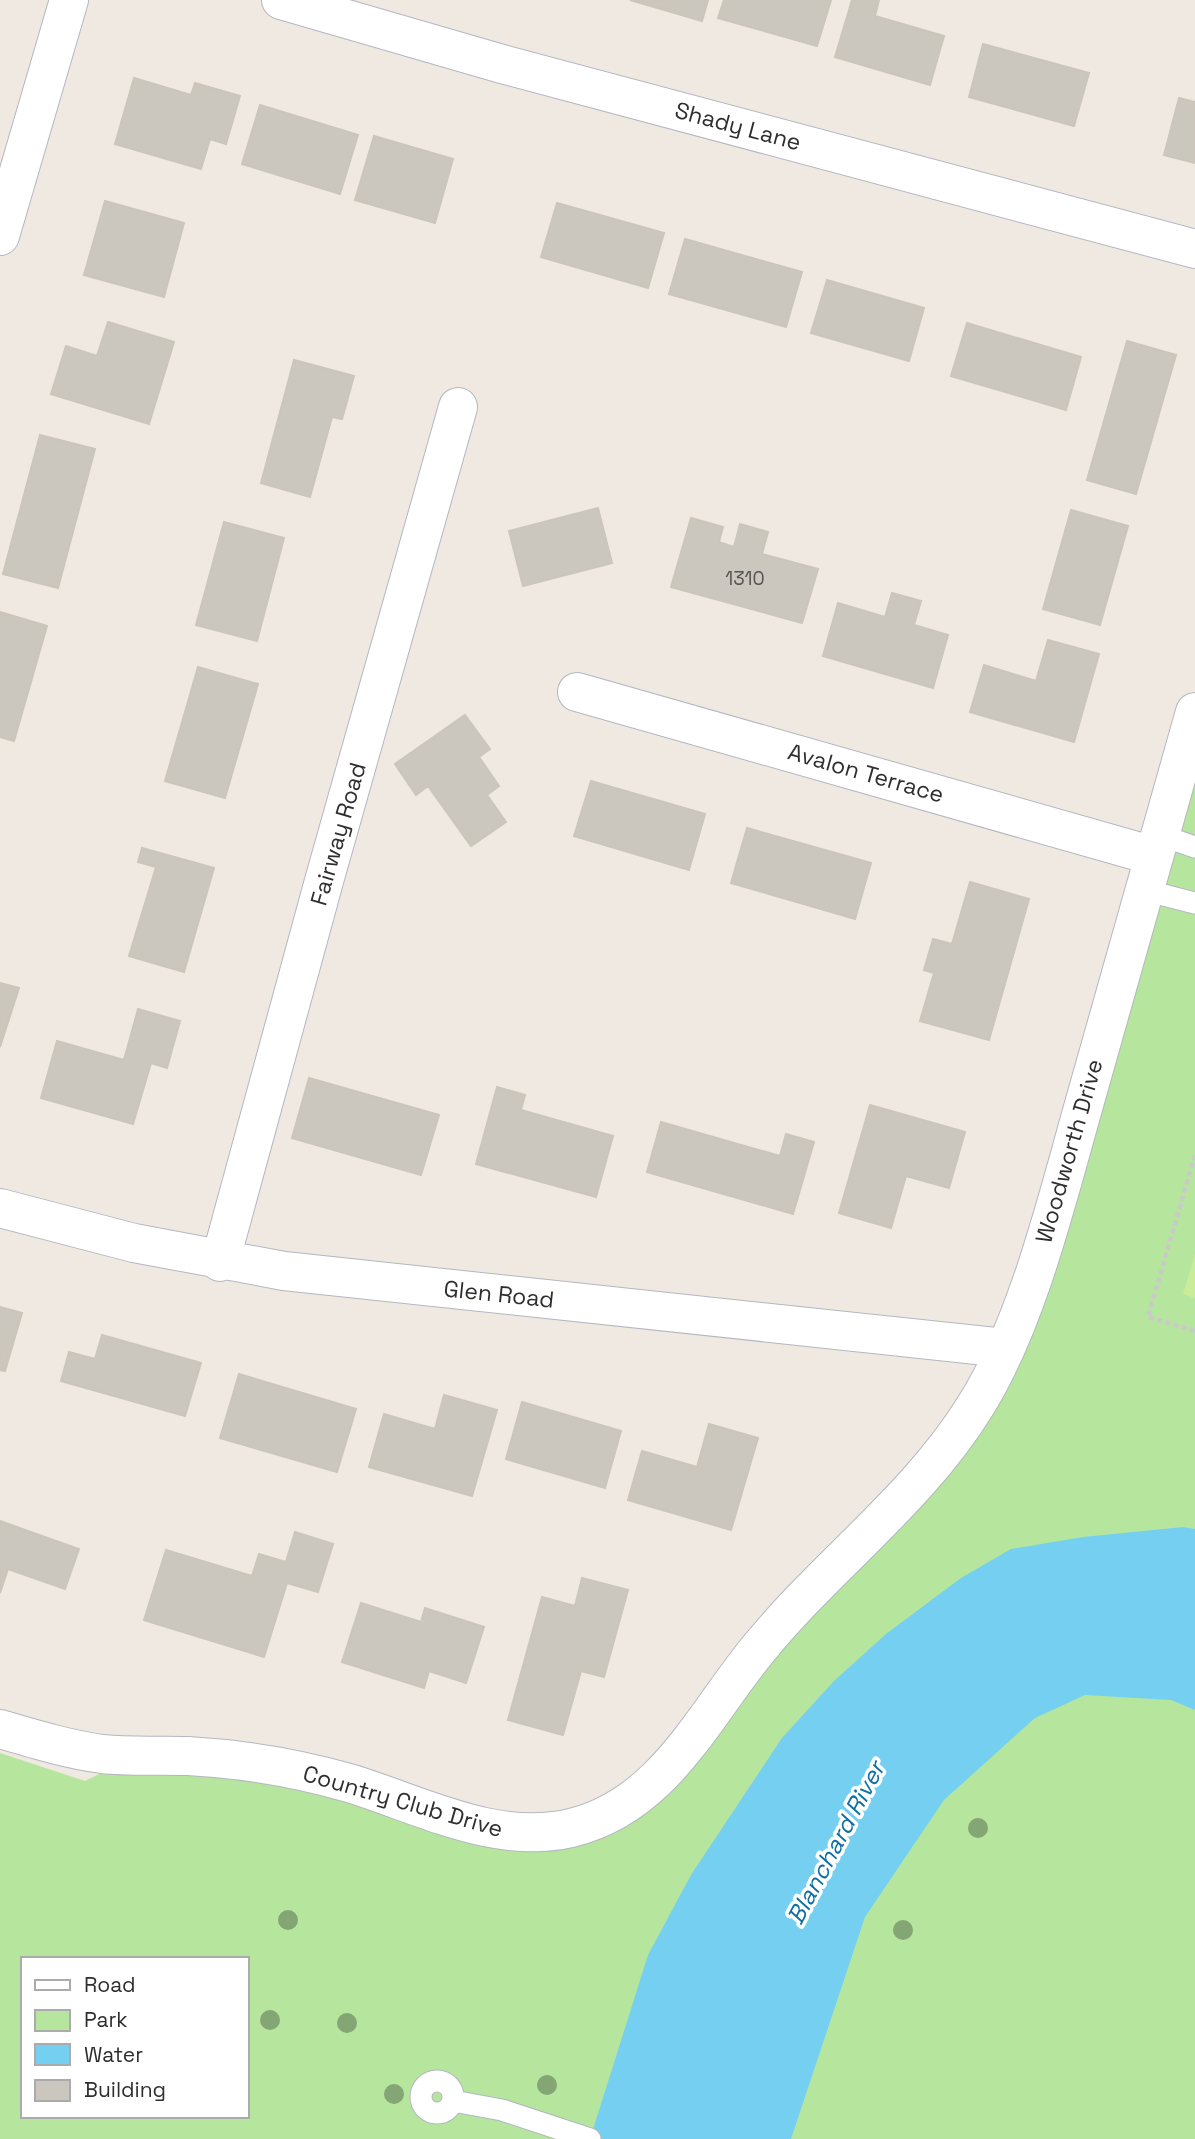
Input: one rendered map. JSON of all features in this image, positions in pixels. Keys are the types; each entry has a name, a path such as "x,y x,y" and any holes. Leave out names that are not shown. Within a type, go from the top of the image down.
{"street":[{"path":"0,236 69,0"},
{"name":"Shady Lane","path":"281,0 502,64 1195,249"},
{"name":"Fairway Road","path":"220,1262 458,407"},
{"name":"Avalon Terrace","path":"577,692 1153,860"},
{"name":"Woodworth Drive","path":"856,1546 918,1483 952,1443 980,1399 1004,1348 1032,1274 1063,1176 1195,712"},
{"name":"Glen Road","path":"0,1208 220,1262 298,1273 1004,1348"},
{"name":"Country Club Drive","path":"0,1729 97,1753 134,1757 189,1756 292,1769 349,1783 492,1829 545,1832 572,1828 621,1808 643,1792 680,1755 757,1650 856,1546"}],"lane":[{"path":"1195,847 1153,860 1195,903"},
{"path":"453,2101 502,2110 590,2139"}],"path":[{"path":"1195,1155 1148,1317 1195,1331"}],"green space":[{"path":"1195,713 1195,2139 0,2139 0,1753 85,1781 134,1757 189,1756 491,1829 597,1819 980,1399"},
{"path":"1195,1254 1195,1298 1183,1294"}],"water":[{"name":"Blanchard River","path":"1183,1527 1195,1529 1195,1710 1171,1700 1085,1695 1035,1718 944,1800 865,1917 791,2139 590,2139 648,1955 691,1875 782,1738 834,1681 886,1634 961,1578 1011,1549 1083,1537"}],"building":[{"path":"630,0 708,0 702,21"},
{"path":"724,0 831,0 817,46 718,18"},
{"path":"852,0 879,0 875,16 944,36 930,85 835,57"},
{"path":"983,44 1089,73 1074,126 969,97"},
{"path":"134,78 191,95 195,83 240,96 226,144 210,139 201,169 115,144"},
{"path":"1179,98 1195,102 1195,163 1164,155"},
{"path":"260,105 358,135 340,194 242,164"},
{"path":"374,136 453,159 435,223 355,200"},
{"path":"105,201 184,223 164,297 84,275"},
{"path":"557,203 664,233 648,288 541,257"},
{"path":"685,239 802,272 786,327 669,294"},
{"path":"827,280 924,308 909,361 811,333"},
{"path":"108,322 174,342 149,424 51,394 66,346 97,356"},
{"path":"967,323 1081,357 1066,410 951,376"},
{"path":"1127,341 1176,355 1136,494 1087,480"},
{"path":"294,360 354,376 342,419 332,417 310,497 261,483"},
{"path":"40,435 95,449 58,588 3,574"},
{"path":"598,508 612,563 523,586 509,531"},
{"path":"1071,510 1128,526 1100,625 1043,609"},
{"path":"691,518 723,527 719,542 734,547 740,524 768,532 762,554 818,569 802,623 671,587"},
{"path":"224,522 284,538 257,641 196,625"},
{"path":"892,593 921,601 914,625 948,635 933,688 823,656 838,603 885,617"},
{"path":"0,612 47,626 14,741 0,737"},
{"path":"1048,640 1099,654 1074,742 970,712 984,665 1036,681"},
{"path":"198,667 258,684 225,798 165,781"},
{"path":"465,715 490,749 479,757 499,786 487,795 506,822 471,846 428,786 416,795 395,764"},
{"path":"591,781 705,814 689,870 574,836"},
{"path":"747,828 871,863 855,919 731,883"},
{"path":"142,848 214,868 184,972 129,956 156,867 138,862"},
{"path":"970,882 1029,899 989,1040 920,1021 934,973 924,970 933,939 952,944"},
{"path":"0,983 19,988 0,1047"},
{"path":"138,1009 180,1021 167,1068 151,1063 133,1124 41,1098 57,1041 124,1060"},
{"path":"309,1078 439,1115 421,1175 292,1138"},
{"path":"497,1087 525,1095 521,1110 613,1136 596,1197 476,1164"},
{"path":"870,1105 965,1132 949,1188 906,1176 891,1228 839,1213"},
{"path":"661,1122 780,1156 786,1134 814,1142 793,1214 647,1172"},
{"path":"0,1307 22,1313 5,1371 0,1370"},
{"path":"102,1335 201,1363 185,1416 61,1381 69,1352 95,1359"},
{"path":"239,1374 356,1409 337,1472 220,1438"},
{"path":"444,1395 497,1410 472,1496 369,1467 384,1414 435,1429"},
{"path":"522,1402 621,1431 605,1488 506,1459"},
{"path":"709,1424 758,1438 731,1530 628,1500 642,1451 697,1467"},
{"path":"0,1521 79,1549 65,1589 8,1569 0,1593"},
{"path":"295,1532 333,1544 318,1592 287,1583 264,1657 144,1620 166,1550 252,1576 259,1554 286,1562"},
{"path":"582,1578 628,1590 604,1677 581,1671 563,1735 508,1720 542,1597 575,1606"},
{"path":"361,1603 421,1622 425,1608 484,1627 466,1683 429,1671 424,1688 342,1662"}]}
